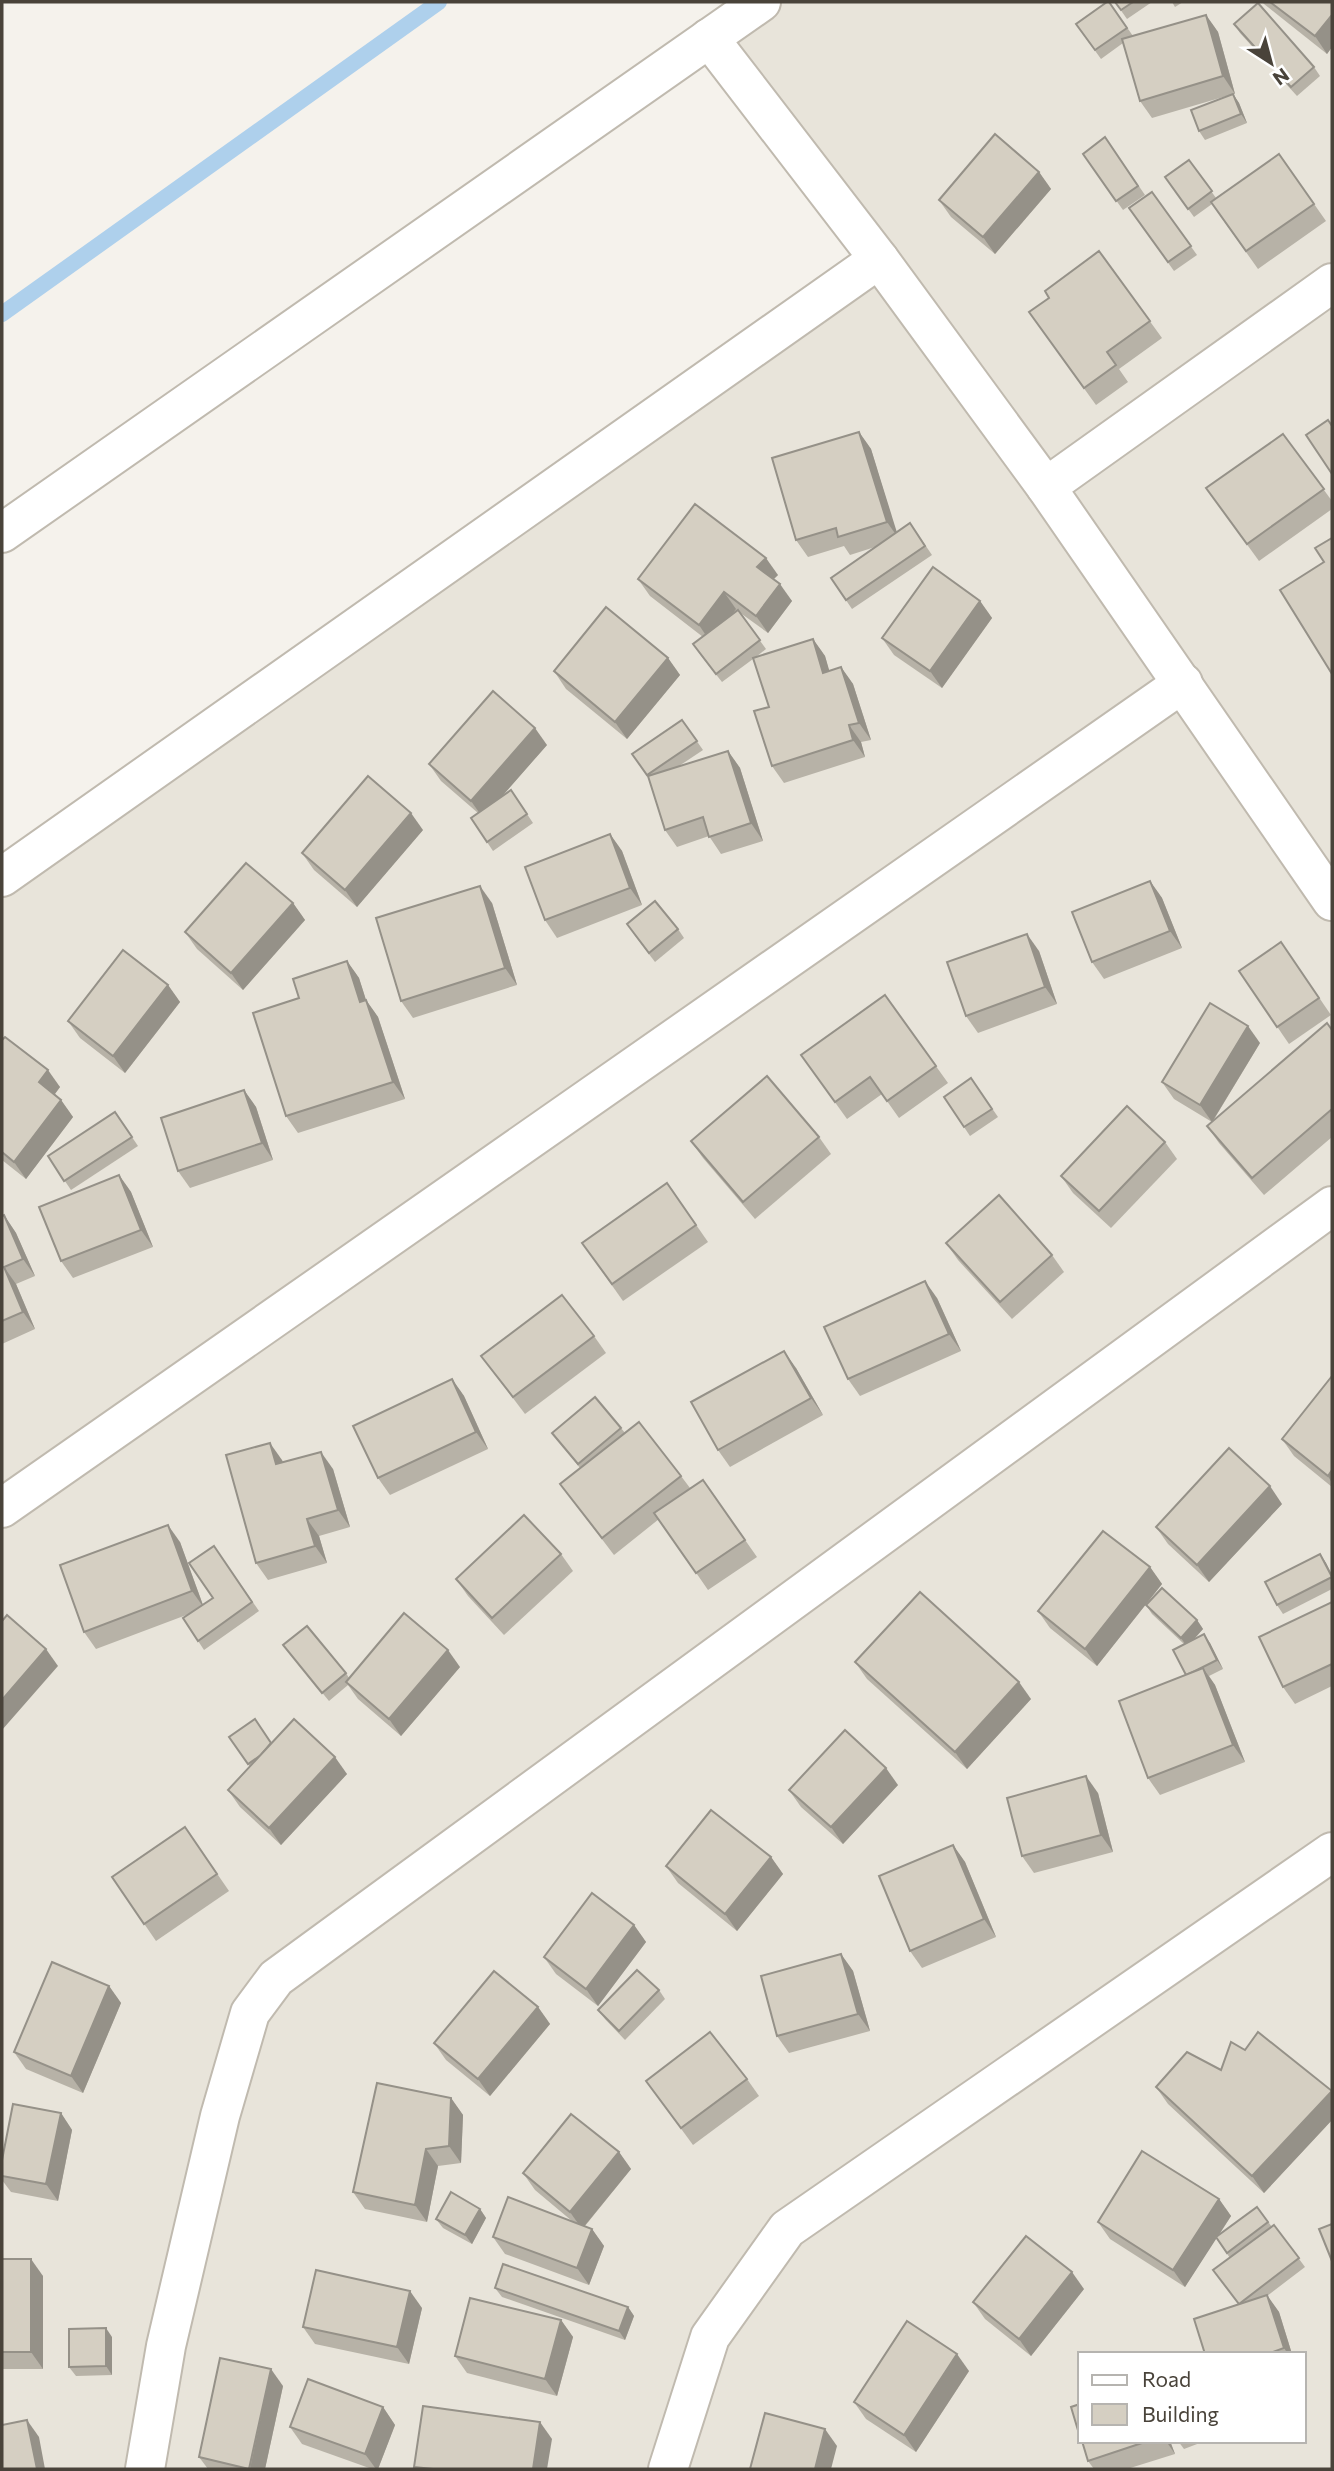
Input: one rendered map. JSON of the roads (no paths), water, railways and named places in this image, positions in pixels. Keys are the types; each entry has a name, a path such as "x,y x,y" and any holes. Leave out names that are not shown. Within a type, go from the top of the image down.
{"street":[{"path":"2,533 761,2"},
{"path":"709,38 879,259 1046,487 1332,901"},
{"path":"2,877 879,259"},
{"path":"1046,487 1332,283"},
{"path":"2,1508 1183,683"},
{"path":"145,2469 166,2346 220,2116 250,2013 276,1978 1332,1206"},
{"path":"668,2469 710,2337 787,2229 1332,1852"}],"waterway":[{"path":"2,314 439,2"}]}
